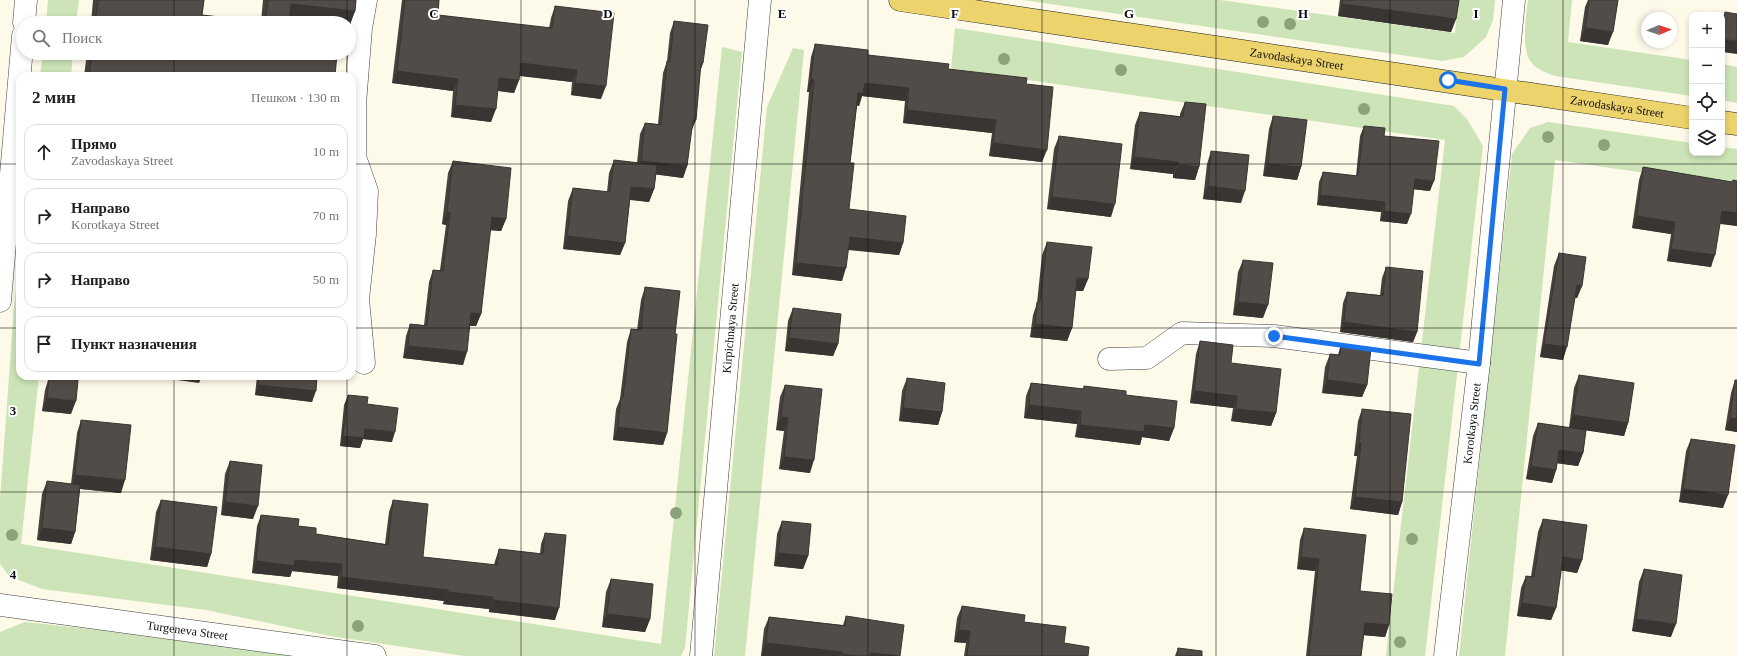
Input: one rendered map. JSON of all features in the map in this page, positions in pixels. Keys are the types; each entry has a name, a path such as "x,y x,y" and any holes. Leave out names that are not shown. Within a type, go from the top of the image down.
{"main road":[{"name":"Zavodaskaya Street","path":"900,0 1689,118"},
{"path":"1725,122 1737,124"}],"street":[{"path":"25,16 26,0"},
{"path":"356,91 361,28 366,0"},
{"name":"Kirpichnaya Street","path":"701,656 760,0"},
{"name":"Korotkaya Street","path":"1445,656 1479,364 1514,0"},
{"path":"20,72 21,60"},
{"path":"0,301 16,117"},
{"path":"356,160 367,191 365,234 358,300 364,363"},
{"path":"1109,359 1147,358 1182,333 1274,336 1479,364"},
{"name":"Turgeneva Street","path":"0,605 301,650 375,656"}],"green space":[{"path":"48,0 79,0 77,16 47,16"},
{"path":"1023,0 1220,0 1455,33 1458,0 1495,0 1493,20 1486,37 1464,57 1442,61"},
{"path":"1528,0 1572,0 1568,42 1689,60 1689,96 1555,76 1539,69 1531,62 1526,49 1526,14"},
{"path":"955,28 1454,106 1467,119 1483,146 1425,656 1386,656 1445,140 951,69"},
{"path":"722,47 742,52 685,648 681,656 464,656 330,636 206,610 42,589 9,576 0,564 0,500 16,290 16,380 39,380 21,544 661,644"},
{"path":"793,48 804,50 745,656 714,656 767,107"},
{"path":"42,60 72,60 71,72 41,72"},
{"path":"1725,65 1737,67 1737,103 1725,101"},
{"path":"1548,122 1689,143 1689,156 1725,156 1725,147 1737,149 1737,186 1555,160 1505,656 1459,656 1512,154 1530,128"},
{"path":"25,622 90,629 293,656 0,656 0,632"}],"building":[{"path":"98,0 204,0 202,15 211,16 96,16"},
{"path":"268,0 356,0 355,11 291,4 290,16 266,16"},
{"path":"405,0 439,0 438,15 552,28 555,6 614,13 606,86 575,83 577,70 521,63 519,80 499,78 496,109 455,105 458,79 397,71"},
{"path":"1343,0 1459,0 1456,19 1342,4"},
{"path":"1589,0 1618,0 1613,32 1585,28"},
{"path":"1725,12 1737,14 1737,41 1725,39"},
{"path":"674,21 708,25 703,63 701,63 696,120 693,120 687,166 641,161 645,123 661,125 667,61 670,62"},
{"path":"815,44 868,50 868,55 949,64 948,69 1027,78 1026,84 1053,87 1047,150 993,143 996,120 907,110 909,88 865,83 863,93 858,93 850,163 854,163 849,209 906,216 903,243 850,237 846,268 796,263 814,80 811,79"},
{"path":"91,60 336,60 335,72 90,72"},
{"path":"1185,102 1206,104 1199,167 1178,165 1178,162 1134,157 1140,112 1183,117"},
{"path":"1273,116 1307,120 1301,167 1268,164"},
{"path":"1364,126 1385,128 1384,136 1439,141 1434,181 1415,179 1411,214 1384,211 1385,202 1320,195 1323,172 1358,176"},
{"path":"1059,136 1122,144 1115,204 1052,197"},
{"path":"1211,151 1249,155 1245,191 1208,186"},
{"path":"614,160 657,165 654,189 631,187 625,243 567,236 573,188 610,192"},
{"path":"453,161 511,168 506,219 492,217 481,314 471,313 467,352 408,346 410,324 427,326 433,270 443,271 450,213 447,212"},
{"path":"1643,167 1732,182 1733,180 1737,181 1737,213 1722,211 1715,255 1671,249 1675,222 1637,216"},
{"path":"1047,242 1092,247 1088,279 1077,278 1072,328 1035,324 1037,302 1040,302"},
{"path":"1559,253 1586,257 1582,286 1577,285 1567,347 1544,344"},
{"path":"1243,260 1273,263 1268,305 1238,302"},
{"path":"1386,267 1423,271 1417,332 1344,322 1347,292 1383,296"},
{"path":"645,287 680,291 667,433 618,427 631,329 641,330"},
{"path":"793,308 841,314 838,344 789,338"},
{"path":"1200,341 1233,345 1231,363 1281,369 1276,413 1236,409 1237,396 1194,391"},
{"path":"1341,344 1371,348 1367,385 1327,380 1330,354 1340,355"},
{"path":"1579,375 1634,383 1628,423 1573,415"},
{"path":"907,378 945,383 942,412 903,408"},
{"path":"49,380 78,380 76,401 47,398"},
{"path":"259,380 317,380 316,391 258,385"},
{"path":"1735,380 1737,380 1737,419 1730,418"},
{"path":"1031,383 1084,389 1084,386 1126,391 1126,395 1177,401 1174,428 1145,425 1144,432 1080,425 1081,411 1029,405"},
{"path":"785,385 822,389 814,460 784,457 788,418 781,417"},
{"path":"348,395 368,397 367,404 398,408 395,432 365,429 364,438 343,436"},
{"path":"1362,409 1411,414 1402,502 1355,497 1361,443 1359,443"},
{"path":"81,420 131,425 125,480 75,475"},
{"path":"1538,423 1586,430 1583,453 1559,450 1556,470 1531,466"},
{"path":"1691,439 1735,445 1728,495 1683,489"},
{"path":"230,461 262,465 258,506 225,502"},
{"path":"47,481 80,485 75,532 42,528"},
{"path":"161,500 217,507 211,554 155,547"},
{"path":"393,500 428,504 423,557 497,565 499,549 543,554 545,533 566,535 559,608 493,600 493,597 448,592 448,590 341,577 342,564 295,560 294,566 256,561 261,515 299,519 298,526 316,528 316,534 388,545"},
{"path":"1543,519 1587,525 1582,560 1563,557 1556,608 1522,603 1526,576 1534,577"},
{"path":"782,521 811,524 808,556 778,553"},
{"path":"1304,528 1366,535 1360,591 1392,594 1389,625 1365,623 1361,656 1309,656 1319,559 1301,557"},
{"path":"1644,569 1682,575 1676,624 1636,619"},
{"path":"611,579 653,584 650,619 607,614"},
{"path":"962,606 1025,615 1024,622 1066,627 1064,643 1089,647 1088,656 967,656 970,631 959,630"},
{"path":"846,616 904,625 900,656 871,653 870,656 858,656 842,654 842,652 766,643 769,617 845,626"},
{"path":"1178,648 1202,651 1202,656 1177,656"}],"route":[{"path":"1274,336 1479,364 1505,89 1448,80"}]}
